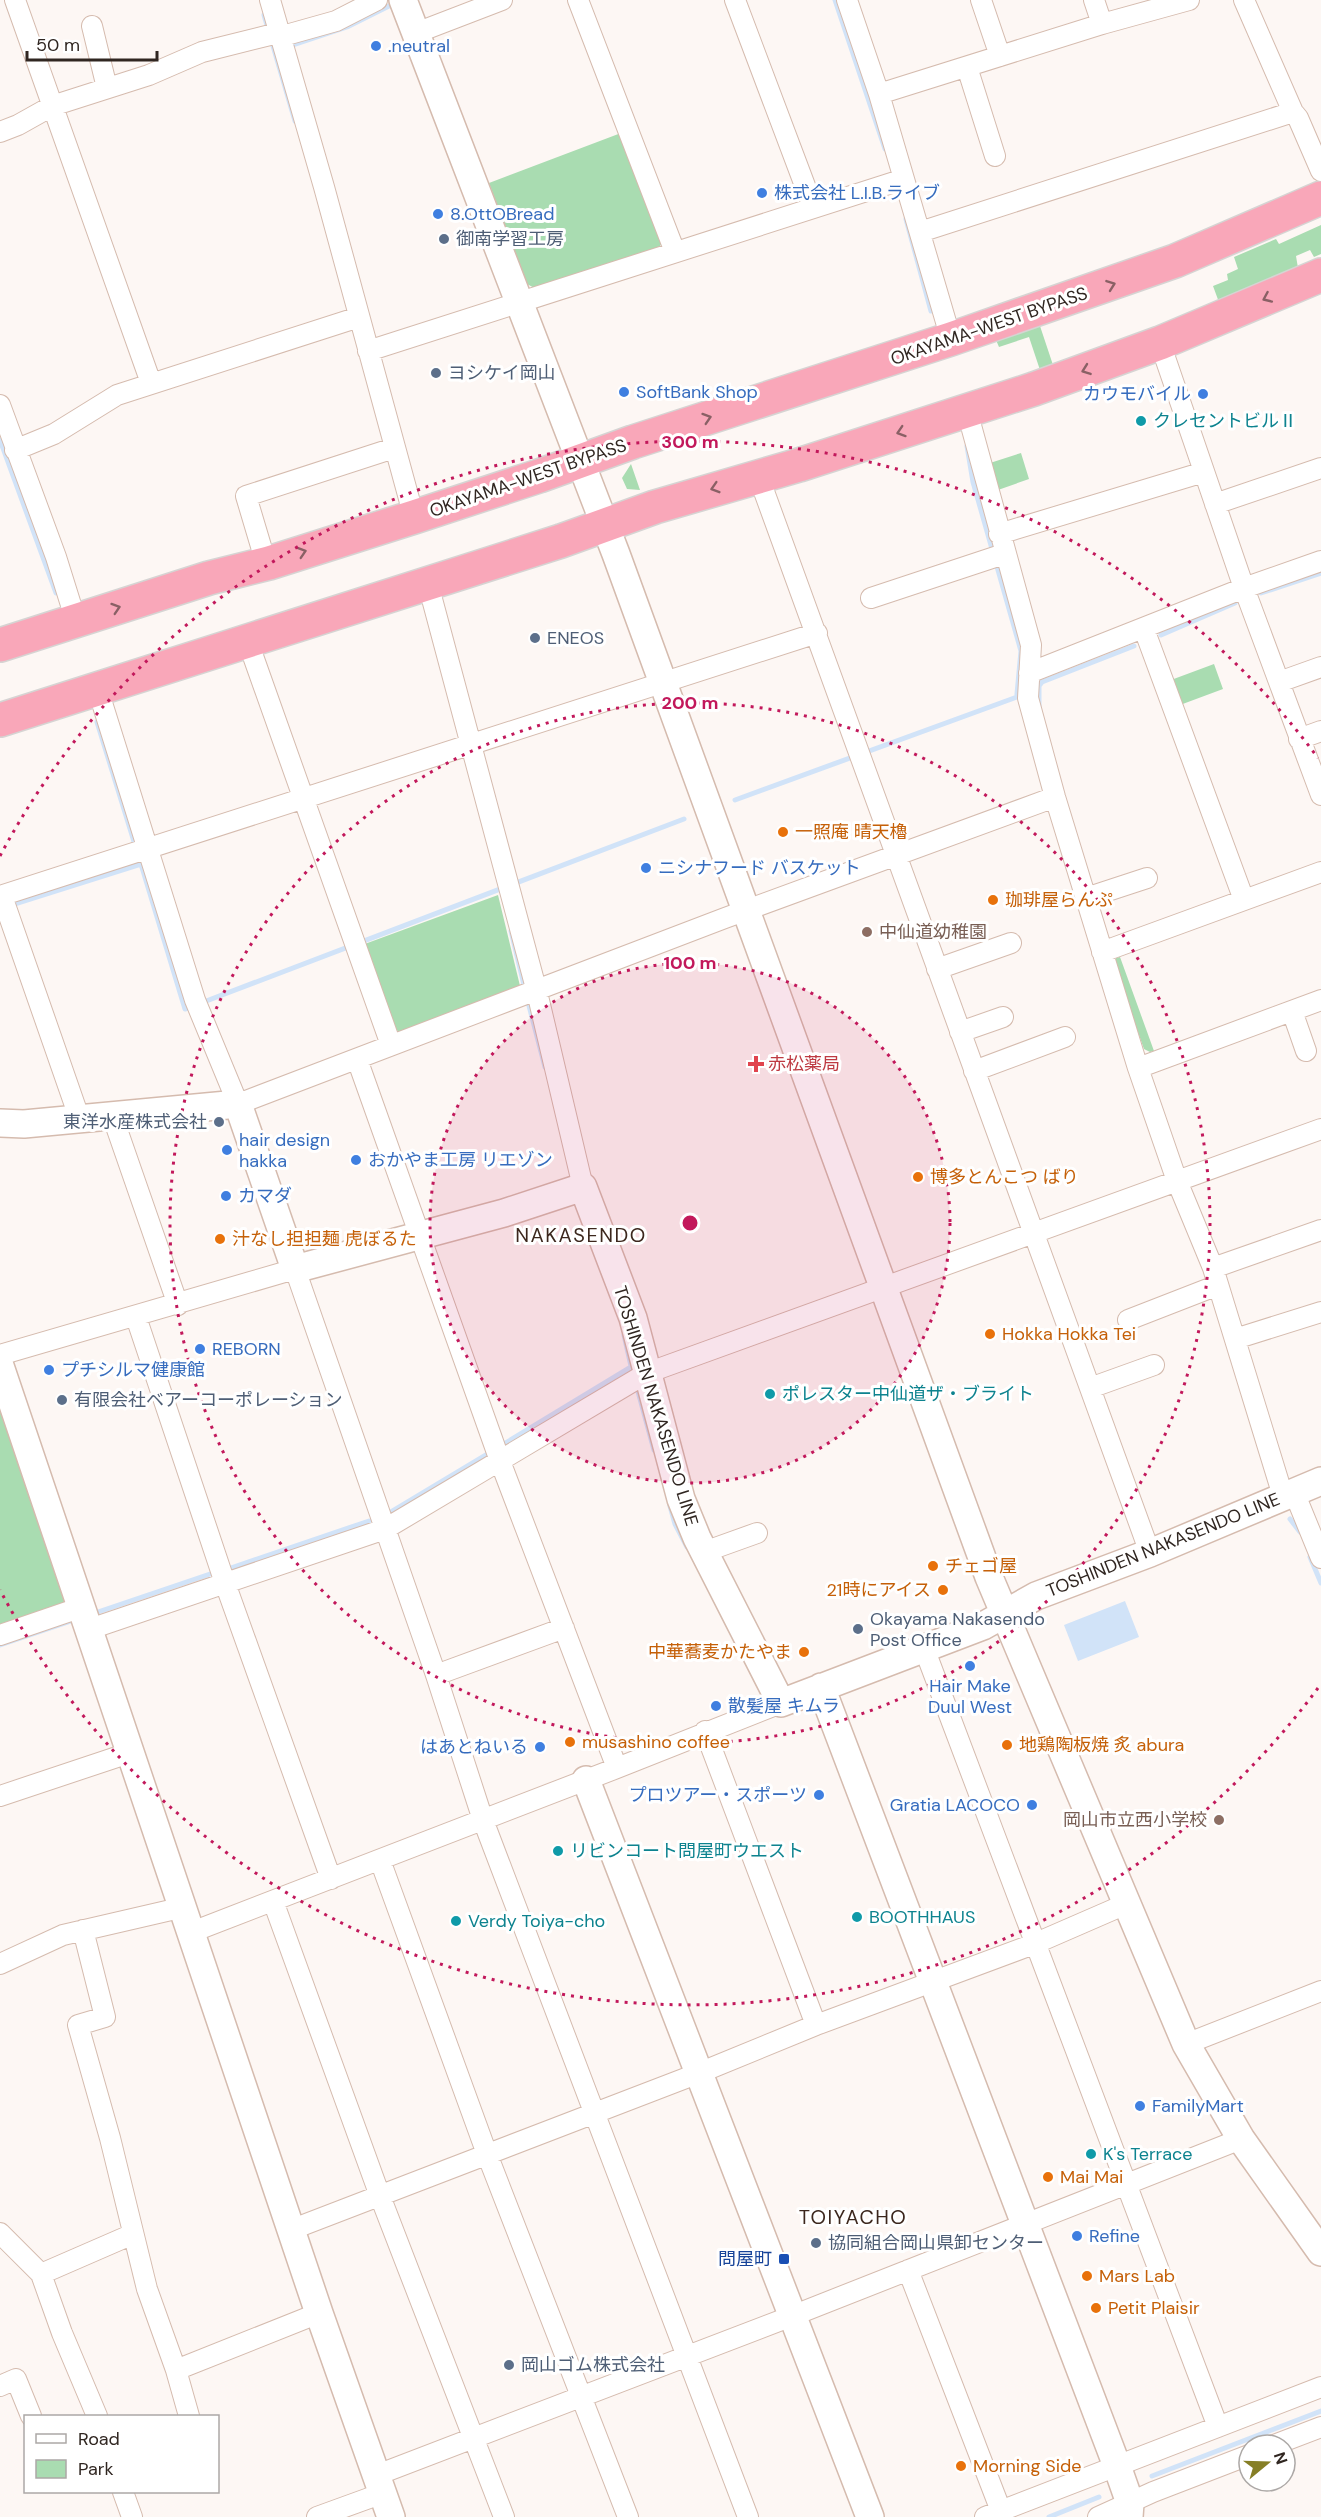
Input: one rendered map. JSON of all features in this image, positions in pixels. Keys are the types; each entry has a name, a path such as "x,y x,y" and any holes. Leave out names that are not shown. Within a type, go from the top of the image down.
{"highway":[{"name":"OKAYAMA-WEST BYPASS","path":"0,645 208,578 266,563 414,517 951,339 1175,261 1321,198"},
{"path":"0,720 428,584 758,475 799,465 1034,390 1160,343 1321,275"}],"street":[{"path":"15,0 151,383"},
{"path":"270,0 277,40 324,187 354,318 368,351 389,450 414,517"},
{"path":"0,132 52,106 149,75 202,52 277,40 336,21 377,0"},
{"path":"403,0 605,525 988,1577 1186,2044 1241,2139 1321,2252"},
{"path":"416,33 502,0"},
{"path":"578,0 675,252"},
{"path":"735,0 813,207"},
{"path":"847,0 879,94 898,181 921,232 951,339"},
{"path":"981,0 1000,56"},
{"path":"1094,0 1102,24"},
{"path":"879,94 1102,24 1189,0"},
{"path":"1244,0 1321,171"},
{"path":"92,26 107,88"},
{"path":"967,67 995,156"},
{"path":"921,232 1293,112"},
{"path":"368,351 898,181"},
{"path":"7,443 54,434 117,394 354,318"},
{"path":"1160,343 1244,588 1321,795"},
{"path":"0,405 7,443 56,557 76,621"},
{"path":"967,411 999,534 998,556 1031,645 1028,685 1055,797 1091,896 1102,952 1138,1068 1177,1181 1215,1277 1234,1339 1289,1494 1321,1558"},
{"path":"266,563 246,496 389,450"},
{"path":"1215,504 1321,468"},
{"path":"999,534 1204,471"},
{"path":"758,475 1150,1552"},
{"path":"871,598 998,556"},
{"path":"1028,685 1144,629 1244,588 1321,561"},
{"path":"0,1356 295,1269 504,1213 577,1189 531,994 508,884 467,746 428,584"},
{"path":"1144,629 1244,900"},
{"path":"78,1117 4,902 141,852 816,633"},
{"path":"248,642 391,1045"},
{"path":"1279,682 1321,667"},
{"path":"98,690 141,852 197,1004 238,1104 436,1676 483,1820 748,2517"},
{"path":"1299,739 1321,731"},
{"path":"0,1123 24,1124 78,1117 238,1104 746,911 1055,797"},
{"path":"1102,952 1321,872"},
{"path":"1091,896 1147,878"},
{"path":"937,969 1011,943"},
{"path":"1138,1068 1321,1000"},
{"path":"1292,1011 1306,1051"},
{"path":"960,1032 1003,1017"},
{"path":"974,1071 1065,1037"},
{"path":"357,1059 497,1452 617,1768"},
{"path":"112,1115 178,1305"},
{"path":"0,1635 86,1617 222,1574 385,1529 497,1452 639,1377 883,1286 1321,1129"},
{"name":"TOSHINDEN NAKASENDO LINE","path":"577,1189 633,1318 639,1377 681,1499 704,1551 781,1702 983,1626 1036,1596 1150,1552 1321,1481"},
{"path":"1128,1320 1215,1277 1321,1230"},
{"path":"1234,1339 1321,1312"},
{"path":"136,1317 222,1574 331,1879"},
{"path":"1090,1388 1154,1365"},
{"path":"0,1366 383,2495"},
{"path":"704,1551 757,1533"},
{"path":"436,1676 564,1628"},
{"path":"924,1648 1218,2427"},
{"path":"821,1687 1135,2512"},
{"path":"192,1932 617,1768 781,1702"},
{"path":"705,1731 816,2025"},
{"path":"0,1796 132,1752"},
{"path":"586,1780 870,2517"},
{"path":"380,1860 488,2154 628,2517"},
{"path":"273,1901 380,2196 504,2517"},
{"path":"293,2229 699,2073 933,1980 1034,1944 1126,1904"},
{"path":"0,1964 63,1935 184,1907"},
{"path":"83,1930 105,2017 78,2025 110,2138 147,2289 176,2370 189,2415"},
{"path":"1186,2044 1321,1991"},
{"path":"317,2517 383,2495 473,2438 792,2316 1241,2139"},
{"path":"0,2233 41,2274 62,2333 98,2415"},
{"path":"41,2274 133,2234"},
{"path":"908,2270 993,2514 1321,2387"},
{"path":"176,2370 320,2313"},
{"path":"0,2386 16,2379 31,2415"},
{"path":"1297,2436 1321,2427"},
{"path":"1098,2517 1135,2512 1237,2461"},
{"path":"123,2493 132,2517"}],"green space":[{"path":"621,133 662,242 658,250 538,290 527,284 489,183"},
{"path":"1321,225 1321,254 1314,257 1310,250 1296,256 1298,268 1220,305 1213,286 1228,280 1227,274 1238,269 1234,257 1276,239 1279,244"},
{"path":"1040,326 1053,365 1040,370 1029,337 999,347 996,340"},
{"path":"1021,453 1029,479 998,490 990,463"},
{"path":"631,464 640,490 627,489 622,478"},
{"path":"1214,664 1223,689 1180,705 1171,680"},
{"path":"498,895 521,990 404,1034 392,1028 362,945"},
{"path":"1120,957 1154,1051 1144,1049 1114,965 1116,958"},
{"path":"0,1397 67,1600 65,1608 0,1630"}],"water":[{"path":"1125,1601 1139,1637 1078,1661 1064,1625"}],"waterway":[{"path":"835,0 885,149"},
{"path":"287,47 347,27 389,6"},
{"path":"264,15 295,121"},
{"path":"906,219 931,311"},
{"path":"0,440 56,593"},
{"path":"967,446 973,482 1021,651 1017,694"},
{"path":"1261,593 1321,573"},
{"path":"1161,635 1235,603"},
{"path":"1032,689 1042,682 1134,646"},
{"path":"1039,686 1039,709"},
{"path":"735,800 1017,697 1017,694 1023,692"},
{"path":"97,722 136,848"},
{"path":"201,1003 684,819"},
{"path":"8,906 141,864 185,1009 192,1007"},
{"path":"511,931 525,989"},
{"path":"527,998 545,1067"},
{"path":"624,1335 633,1375"},
{"path":"499,1447 631,1367"},
{"path":"636,1384 654,1450"},
{"path":"391,1512 491,1452"},
{"path":"670,1506 675,1524 687,1547"},
{"path":"1290,1519 1300,1532"},
{"path":"225,1570 369,1521"},
{"path":"1310,1557 1321,1583"},
{"path":"92,1614 216,1572"},
{"path":"0,1645 77,1619"},
{"path":"1152,2476 1321,2411"},
{"path":"1049,2517 1099,2497"}],"place":[{"name":".neutral","path":"376,46"},
{"name":"株式会社 L.I.B.ライブ","path":"762,193"},
{"name":"8.OttOBread","path":"438,214"},
{"name":"御南学習工房","path":"444,239"},
{"name":"ヨシケイ岡山","path":"436,373"},
{"name":"SoftBank Shop","path":"624,392"},
{"name":"カウモバイル","path":"1203,394"},
{"name":"クレセントビルⅡ","path":"1141,421"},
{"name":"ENEOS","path":"535,638"},
{"name":"一照庵 晴天櫓","path":"783,832"},
{"name":"ニシナフード バスケット","path":"646,868"},
{"name":"珈琲屋らんぷ","path":"993,900"},
{"name":"中仙道幼稚園","path":"867,932"},
{"name":"赤松薬局","path":"756,1064"},
{"name":"東洋水産株式会社","path":"219,1122"},
{"name":"hair design hakka","path":"227,1150"},
{"name":"おかやま工房 リエゾン","path":"356,1160"},
{"name":"博多とんこつ ばり","path":"918,1177"},
{"name":"カマダ","path":"226,1196"},
{"name":"汁なし担担麺 虎ぼるた","path":"220,1239"},
{"name":"Hokka Hokka Tei","path":"990,1334"},
{"name":"REBORN","path":"200,1349"},
{"name":"プチシルマ健康館","path":"49,1370"},
{"name":"ポレスター中仙道ザ・ブライト","path":"770,1394"},
{"name":"有限会社ベアーコーポレーション","path":"62,1400"},
{"name":"チェゴ屋","path":"933,1566"},
{"name":"21時にアイス","path":"943,1590"},
{"name":"Okayama Nakasendo Post Office","path":"858,1629"},
{"name":"中華蕎麦かたやま","path":"804,1652"},
{"name":"Hair Make Duul West","path":"970,1666"},
{"name":"散髪屋 キムラ","path":"716,1706"},
{"name":"musashino coffee","path":"570,1742"},
{"name":"地鶏陶板焼 炙 abura","path":"1007,1745"},
{"name":"はあとねいる","path":"540,1747"},
{"name":"プロツアー・スポーツ","path":"819,1795"},
{"name":"Gratia LACOCO","path":"1032,1805"},
{"name":"岡山市立西小学校","path":"1219,1820"},
{"name":"リビンコート問屋町ウエスト","path":"558,1851"},
{"name":"BOOTHHAUS","path":"857,1917"},
{"name":"Verdy Toiya-cho","path":"456,1921"},
{"name":"FamilyMart","path":"1140,2106"},
{"name":"K's Terrace","path":"1091,2154"},
{"name":"Mai Mai","path":"1048,2177"},
{"name":"Refine","path":"1077,2236"},
{"name":"協同組合岡山県卸センター","path":"816,2243"},
{"name":"問屋町","path":"784,2259"},
{"name":"Mars Lab","path":"1087,2276"},
{"name":"Petit Plaisir","path":"1096,2308"},
{"name":"岡山ゴム株式会社","path":"509,2365"},
{"name":"Morning Side","path":"961,2466"}],"district":[{"name":"NAKASENDO","path":"581,1235"},
{"name":"TOIYACHO","path":"853,2217"}]}
